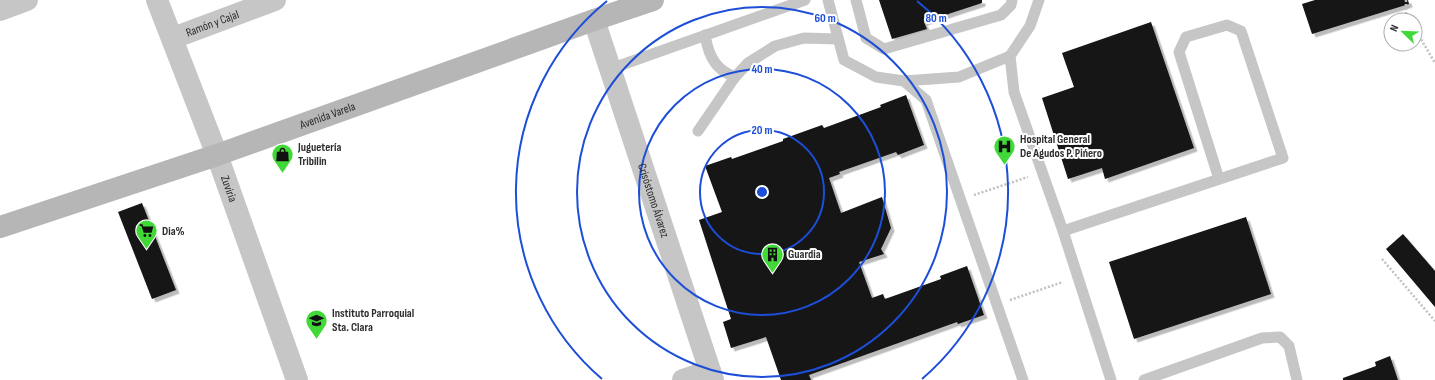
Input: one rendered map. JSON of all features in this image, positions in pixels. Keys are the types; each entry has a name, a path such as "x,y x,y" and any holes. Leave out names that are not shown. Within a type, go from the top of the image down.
{"main road":[{"name":"Avenida Varela","path":"0,227 218,155 653,0"}],"street":[{"path":"0,10 27,0"},
{"name":"Zuviría","path":"157,0 218,155 297,380"},
{"name":"Ramón y Cajal","path":"172,38 275,0"},
{"name":"Crisóstomo Álvarez","path":"594,20 712,376"},
{"path":"683,380 712,376"}],"lane":[{"path":"610,69 805,0"},
{"path":"828,0 844,60 876,77 904,81 959,77 1010,56 1030,26 1039,0"},
{"path":"856,0 866,38 884,49 1001,14 1012,5 1012,0"},
{"path":"1063,231 1283,158 1241,30 1227,25 1186,37 1179,52 1219,179"},
{"path":"705,35 708,48 721,70 735,77"},
{"path":"698,131 735,77 748,63 774,46 804,38 838,39"},
{"path":"1010,56 1014,92 1063,231 1111,380"},
{"path":"904,81 926,100 1023,380"},
{"path":"1144,380 1262,338 1280,337 1289,346 1297,380"}],"path":[{"path":"1406,0 1406,12"},
{"path":"1423,43 1435,63"},
{"path":"960,199 1043,173"},
{"path":"1382,259 1435,321"},
{"path":"997,304 1078,277"}],"building":[{"path":"879,0 982,0 982,3 924,22 927,29 892,39"},
{"path":"1315,0 1408,0 1409,4 1312,34 1302,4"},
{"path":"1151,22 1194,148 1105,179 1102,168 1068,179 1042,98 1074,87 1062,53"},
{"path":"906,95 924,145 898,155 896,152 839,172 840,174 829,178 841,213 882,197 891,228 881,249 884,254 859,262 872,298 883,294 885,299 941,279 940,276 967,266 984,315 958,324 957,322 809,375 811,380 781,380 766,337 731,348 723,322 731,319 699,220 722,212 705,166 731,157 732,159 822,125 824,128 881,107 880,105"},
{"name":"Dia%","path":"142,203 176,290 152,299 118,212"},
{"path":"1246,217 1271,294 1134,339 1109,262"},
{"path":"1403,234 1435,271 1435,307 1386,249"},
{"path":"1390,356 1398,380 1343,380 1343,378 1376,366 1375,362"}],"place":[{"name":"Hospital General De Agudos P. Pińero","path":"1004,166"},
{"name":"Juguetería Tribilin","path":"283,174"},
{"name":"Dia%","path":"147,250"},
{"name":"Guardia","path":"773,274"},
{"name":"Instituto Parroquial Sta. Clara","path":"316,340"}]}
